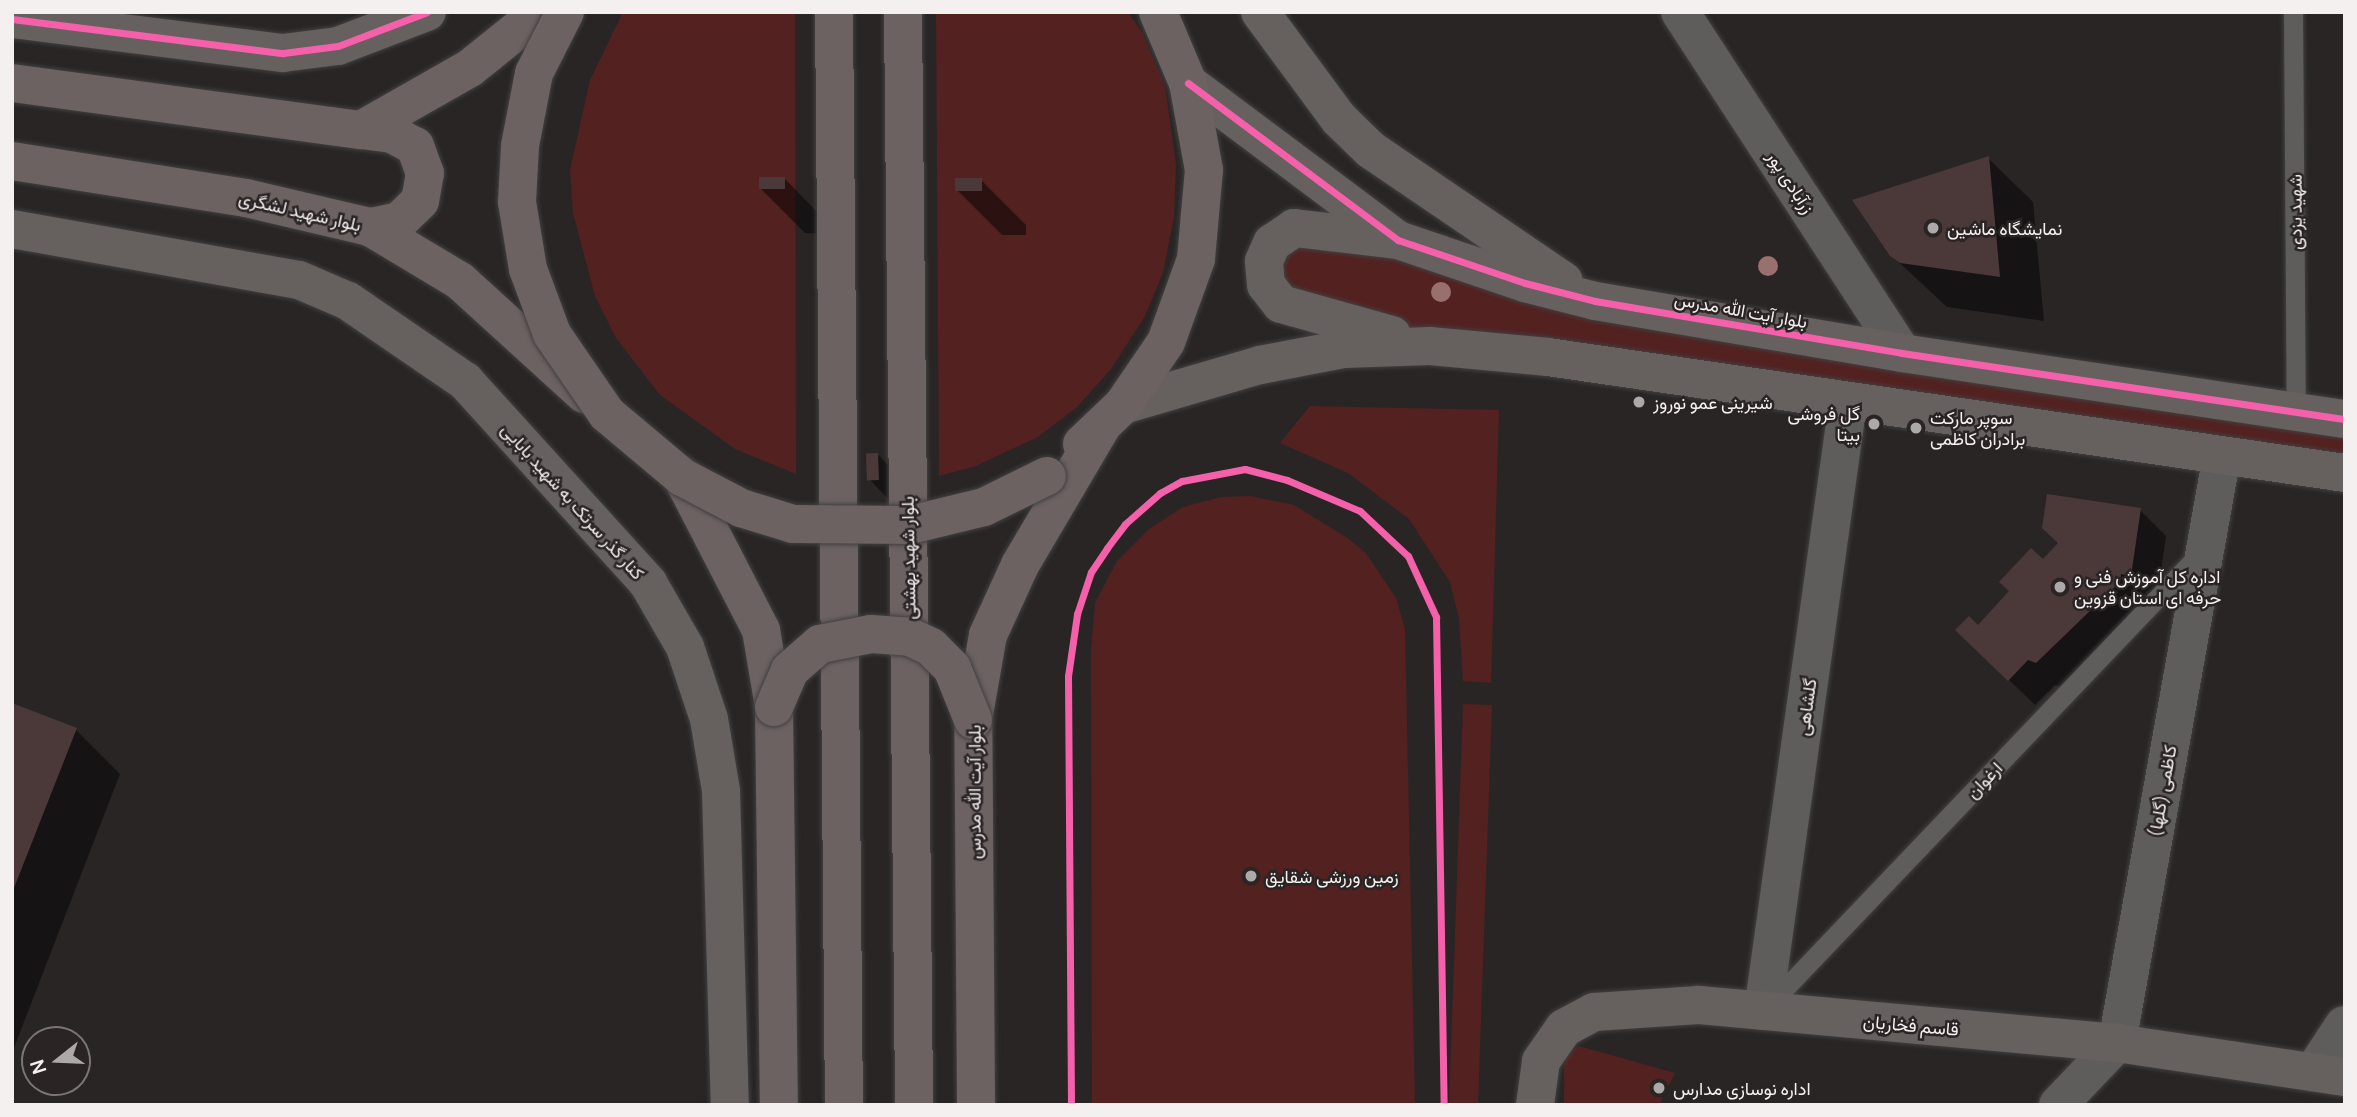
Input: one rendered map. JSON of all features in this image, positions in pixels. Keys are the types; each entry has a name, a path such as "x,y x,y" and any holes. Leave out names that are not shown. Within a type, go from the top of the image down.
{"main road":[{"path":"12,19 283,53 338,46 427,12"},
{"path":"361,130 470,68 540,12"},
{"path":"565,12 534,73 520,146 517,202 528,269 552,334 607,414 682,477 741,508 793,524 910,525 984,507 1047,476 1112,416 1166,342 1196,259 1204,170 1188,83 1158,12"},
{"path":"834,12 844,1105"},
{"name":"بلوار شهید بهشتی","path":"902,12 914,1105"},
{"path":"1260,12 1339,120 1371,150 1469,221 1595,301"},
{"path":"12,83 392,134 415,146 425,173 419,201 399,221 370,226"},
{"name":"بلوار آیت الله مدرس","path":"1188,83 1398,240 1525,283 1595,301 1902,353 2345,419"},
{"name":"بلوار شهید لشگری","path":"12,161 246,198 370,226 460,281 607,414"},
{"path":"1398,240 1294,228 1272,243 1264,261 1266,285 1281,304 1430,345"},
{"name":"کنار گذر سرتک به شهید بابایی","path":"12,229 299,280 348,301 465,381 648,583 685,647 709,719 722,791 730,1105"},
{"path":"1112,416 1260,365 1344,349 1430,345 1548,358 2345,473"},
{"name":"بلوار آیت الله مدرس","path":"976,1105 972,720 988,635 1020,565 1112,416"},
{"path":"682,477 761,631 774,707 779,1105"},
{"path":"774,707 790,670 820,644 872,634 910,636 931,647 952,668 972,720"},
{"name":"قاسم فخاریان","path":"1535,1105 1541,1061 1564,1028 1594,1012 1699,1005 2117,1043 2329,1075"}],"street":[{"name":"زرآبادی پور","path":"1680,12 1902,353"},
{"name":"گلشاهی","path":"1763,1012 1848,402"},
{"name":"کاظمی (گلها)","path":"2117,1043 2222,455"},
{"path":"2329,1075 2344,1025"},
{"path":"2058,1105 2117,1043"}],"lane":[{"name":"شهید یزدی","path":"2293,12 2296,412"},
{"name":"ارغوان","path":"1763,1012 2205,548"}],"shaded area":[{"path":"623,12 795,12 796,474 735,449 660,395 616,338 595,296 573,213 570,170 590,80"},
{"path":"936,12 1128,12 1143,34 1165,86 1176,164 1174,217 1163,273 1145,316 1111,369 1077,407 1038,437 976,466 939,476"},
{"path":"1280,233 1525,283 2345,419 2345,473 1548,357 1281,304"},
{"path":"1310,406 1499,410 1491,683 1463,681 1459,618 1450,582 1409,519 1348,473 1280,443"},
{"name":"زمین ورزشی شقایق","path":"1250,496 1294,505 1365,552 1396,598 1405,629 1415,1105 1092,1105 1091,648 1095,603 1117,561 1149,529 1183,507 1221,497"},
{"path":"1463,704 1492,705 1478,1105 1449,1105"},
{"path":"1579,1046 1675,1073 1659,1105 1564,1105 1564,1063 1568,1052"}],"building":[{"name":"نمایشگاه ماشین","path":"1989,156 2000,277 1900,263 1890,256 1852,200"},
{"path":"759,177 785,177 785,189 759,189"},
{"path":"955,178 982,178 982,191 955,191"},
{"path":"866,453 878,453 879,480 867,480"},
{"name":"اداره کل آموزش فنی و حرفه ای استان قزوین","path":"2047,494 2141,508 2131,576 2121,574 2120,582 2036,663 2028,660 2008,681 1955,630 1969,616 1978,625 2009,591 1999,582 2031,548 2043,559 2058,543 2042,528"},
{"path":"12,703 77,728 12,893"}],"cycle path":[{"path":"12,19 283,53 338,46 427,12"},
{"path":"1188,83 1398,240 1525,283 1595,301 1902,353 2345,419"},
{"path":"1071,1105 1068,676 1077,614 1091,572 1107,548 1125,524 1160,493 1182,481 1245,469 1287,480 1360,511 1408,556 1436,617 1444,1105"}],"place":[{"name":"نمایشگاه ماشین","path":"1933,228"},
{"name":"شیرینی عمو نوروز","path":"1639,402"},
{"name":"گل فروشی بیتا","path":"1874,424"},
{"name":"سوپر مارکت برادران کاظمی","path":"1916,428"},
{"name":"اداره کل آموزش فنی و حرفه ای استان قزوین","path":"2060,587"},
{"name":"زمین ورزشی شقایق","path":"1251,876"},
{"name":"اداره نوسازی مدارس","path":"1659,1088"}]}
